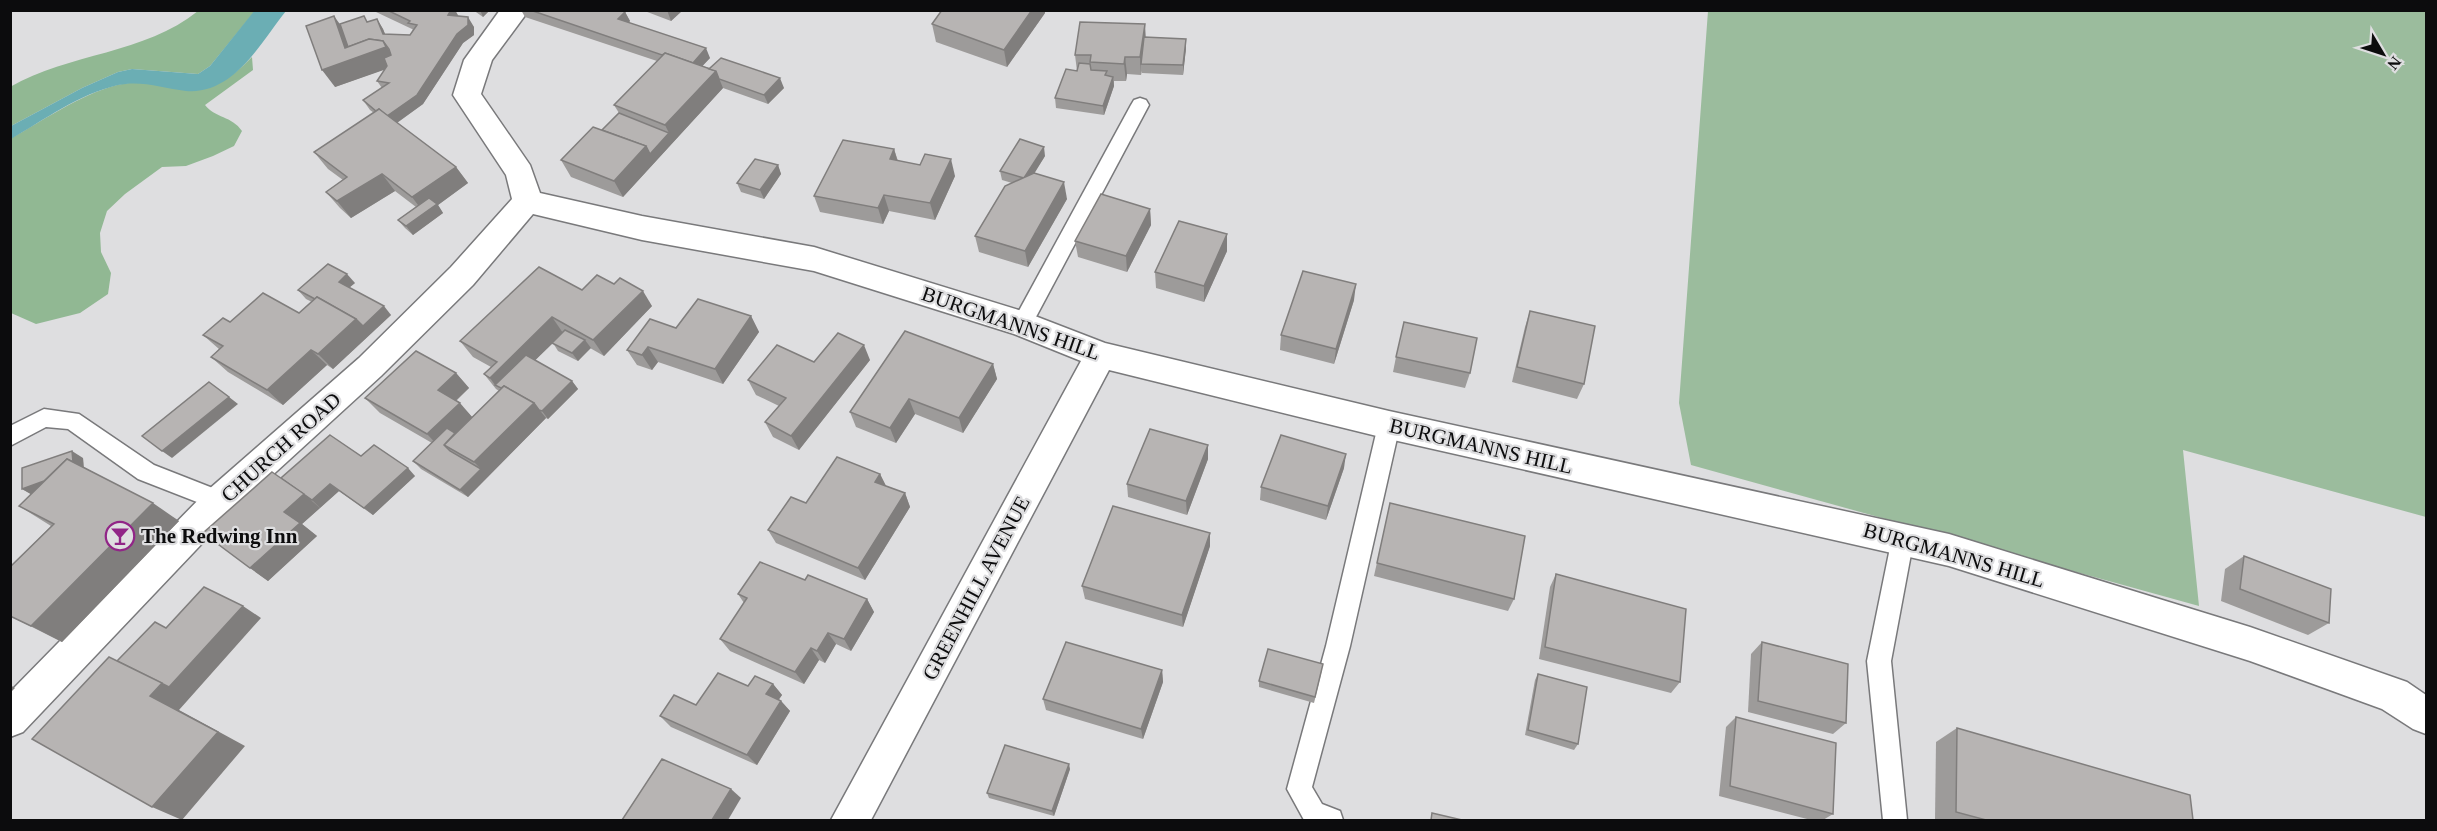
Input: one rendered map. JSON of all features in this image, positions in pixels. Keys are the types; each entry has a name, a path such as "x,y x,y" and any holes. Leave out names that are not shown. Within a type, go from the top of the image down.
{"street":[{"path":"516,10 494,35 476,63 469,80 468,95 520,173 527,201"},
{"name":"BURGMANNS HILL","path":"527,201 642,228 814,259 1022,324 1101,355 1389,425 1903,538 2250,644 2394,695 2427,716"},
{"name":"CHURCH ROAD","path":"10,719 220,501 370,367 462,276 527,201"},
{"name":"GREENHILL AVENUE","path":"850,820 1101,355"}],"lane":[{"path":"1022,324 1140,105"},
{"path":"10,437 44,418 72,420 146,472 220,501"},
{"path":"1331,820 1314,814 1299,789 1338,646 1389,425"},
{"path":"1895,820 1879,661 1903,538"}],"green space":[{"path":"198,11 255,11 210,66 198,74 132,69 118,72 82,88 11,126 10,87 57,67 155,36"},
{"path":"1708,11 2426,11 2426,517 2183,450 2199,606 1691,465 1679,403"},
{"path":"252,57 253,70 205,105 233,122 242,131 234,146 186,166 162,167 125,194 107,211 100,233 101,252 111,273 108,294 80,313 36,324 11,313 10,139 103,89 137,82 199,89 214,85 232,75"}],"water":[{"path":"255,10 286,11 245,64 218,85 203,90 186,91 144,84 118,85 76,101 11,139 11,126 82,88 118,72 132,69 198,74 210,66"}],"building":[{"path":"387,10 451,10 448,15 468,17 468,25 457,34 417,95 387,116 379,109 376,111 363,100 389,83 377,81 387,66 384,58 391,55 389,49 383,41 369,39 348,47 340,24 364,16 367,22 377,19 383,34 410,35 417,25 408,23 410,21"},
{"path":"530,10 620,10 625,12 618,19 706,48 693,63 665,53 662,55"},
{"path":"942,10 1032,10 1004,50 932,24"},
{"path":"334,16 345,48 369,39 383,41 386,47 322,70 306,26"},
{"path":"1080,22 1145,24 1140,57 1125,57 1124,64 1090,62 1091,55 1075,55"},
{"path":"1144,37 1186,39 1183,65 1141,64"},
{"path":"665,53 716,71 665,125 614,105"},
{"path":"721,58 780,78 764,95 719,79 716,71 709,69"},
{"path":"1079,63 1090,64 1091,70 1107,71 1105,75 1113,77 1103,106 1055,98 1066,69 1077,71"},
{"path":"379,109 456,167 412,197 382,174 337,201 326,192 347,177 314,152"},
{"path":"619,113 669,133 650,154 646,146 602,130"},
{"path":"593,127 646,146 614,181 561,160"},
{"path":"1020,139 1044,147 1024,178 1000,171"},
{"path":"843,140 894,149 890,159 920,165 925,154 951,159 930,203 884,195 878,208 814,196"},
{"path":"755,159 778,165 760,190 737,183"},
{"path":"1034,173 1064,182 1025,251 975,236 1005,186"},
{"path":"1101,194 1150,209 1126,256 1075,241"},
{"path":"429,198 437,204 406,226 398,220"},
{"path":"1179,221 1227,234 1204,286 1155,272"},
{"path":"328,264 347,274 339,282 384,306 363,326 356,319 317,297 315,299 298,290"},
{"path":"539,267 582,290 597,275 614,284 620,278 643,291 593,340 552,317 490,378 484,374 497,362 460,341"},
{"path":"1303,271 1356,284 1336,349 1281,335"},
{"path":"263,293 299,313 317,297 356,319 318,354 311,350 267,390 211,357 223,346 203,335 223,318 230,322"},
{"path":"698,299 751,316 715,369 648,347 642,355 627,350 650,319 676,328"},
{"path":"1530,311 1595,326 1584,384 1517,367"},
{"path":"1404,322 1477,338 1470,373 1396,357"},
{"path":"565,330 585,340 572,353 552,343"},
{"path":"905,331 993,364 959,418 909,399 890,428 850,412"},
{"path":"838,333 864,345 791,436 765,422 786,398 748,380 777,345 814,362"},
{"path":"416,351 456,373 438,390 460,403 427,434 365,398"},
{"path":"526,355 572,381 542,411 534,403 504,386 501,388 495,385"},
{"path":"209,382 229,397 162,451 142,436"},
{"path":"504,386 534,403 474,462 444,445"},
{"path":"447,428 455,433 444,445 481,469 460,490 413,461"},
{"path":"1150,429 1208,445 1186,501 1127,484"},
{"path":"330,435 361,456 374,445 408,468 364,508 330,484 312,500 281,478"},
{"path":"1281,435 1346,454 1328,506 1261,487"},
{"path":"72,451 73,462 67,459 44,481 22,489 22,468"},
{"path":"837,457 880,474 875,482 905,493 858,568 768,530 791,497 806,503"},
{"path":"67,459 153,503 31,626 10,616 10,564 12,565 54,524 19,506"},
{"path":"272,472 304,494 284,512 300,523 250,568 203,533"},
{"path":"1390,503 1525,536 1514,599 1377,563"},
{"path":"1113,506 1210,533 1182,615 1082,586"},
{"path":"2244,556 2331,589 2329,623 2240,589"},
{"path":"760,562 805,580 808,575 867,599 844,639 828,633 817,651 811,648 795,672 720,639 747,598 738,594"},
{"path":"1556,574 1686,609 1680,682 1545,647"},
{"path":"204,587 243,606 169,687 117,661 155,622 166,628"},
{"path":"1066,642 1162,670 1141,729 1043,699"},
{"path":"1762,642 1848,664 1846,723 1758,701"},
{"path":"1268,649 1323,664 1315,697 1259,681"},
{"path":"109,657 162,683 150,696 218,732 152,807 32,739"},
{"path":"718,673 748,686 755,676 773,684 766,694 781,701 747,755 660,716 674,695 696,705"},
{"path":"1538,674 1587,687 1578,744 1528,730"},
{"path":"1736,717 1836,743 1833,814 1730,786"},
{"path":"1957,728 2190,795 2193,820 1986,820 1956,812"},
{"path":"1005,745 1069,764 1052,811 987,793"},
{"path":"662,759 731,789 712,820 622,820"},
{"path":"1432,813 1462,820 1431,820"}],"place":[{"name":"The Redwing Inn","path":"120,536"}]}
